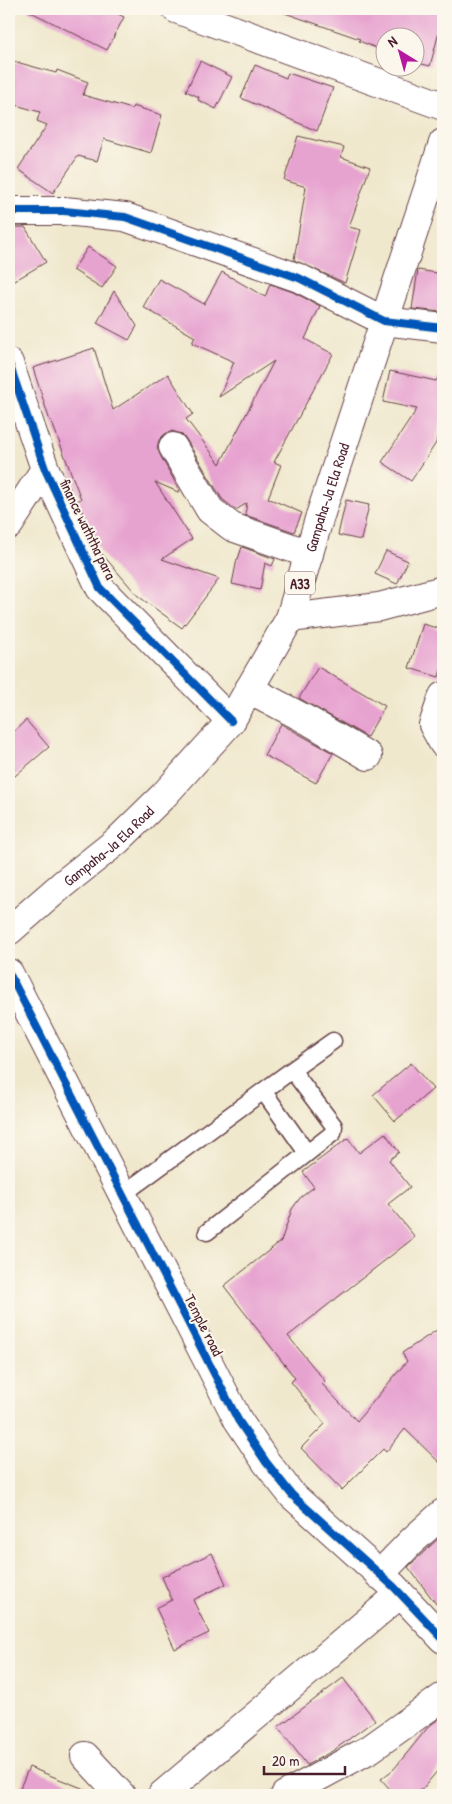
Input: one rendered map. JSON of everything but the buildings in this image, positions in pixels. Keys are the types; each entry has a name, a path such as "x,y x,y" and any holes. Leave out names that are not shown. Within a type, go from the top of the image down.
{"main road":[{"path":"176,9 443,106"},
{"name":"Gampaha-Ja Ela Road","path":"9,931 63,884 117,841 164,795 231,721 290,618 384,321 438,174 443,143"},
{"path":"9,211 64,211 125,217 298,278 384,321 443,328"},
{"name":"finance waththa para","path":"9,363 45,470 100,588 231,721"},
{"path":"173,447 210,510 232,527 309,554"},
{"path":"9,525 45,470"},
{"path":"290,618 379,608 443,590"},
{"path":"249,689 310,721 368,756"},
{"path":"443,696 433,725 443,743"},
{"name":"Temple road","path":"9,973 238,1420 266,1462 292,1495 400,1594 443,1639"},
{"path":"378,1575 443,1513"},
{"path":"162,1795 400,1594"},
{"path":"285,1795 370,1749 443,1696"},
{"path":"85,1756 121,1795"}],"lane":[{"path":"123,1194 333,1041"},
{"path":"207,1232 333,1133 334,1126 292,1070"},
{"path":"264,1092 307,1153"}],"cycle path":[{"path":"9,211 64,211 125,217 299,278 384,321 443,328"},
{"path":"9,363 45,469 100,588 231,721"},
{"path":"9,973 238,1420 266,1462 292,1495 394,1587 443,1639"}]}
